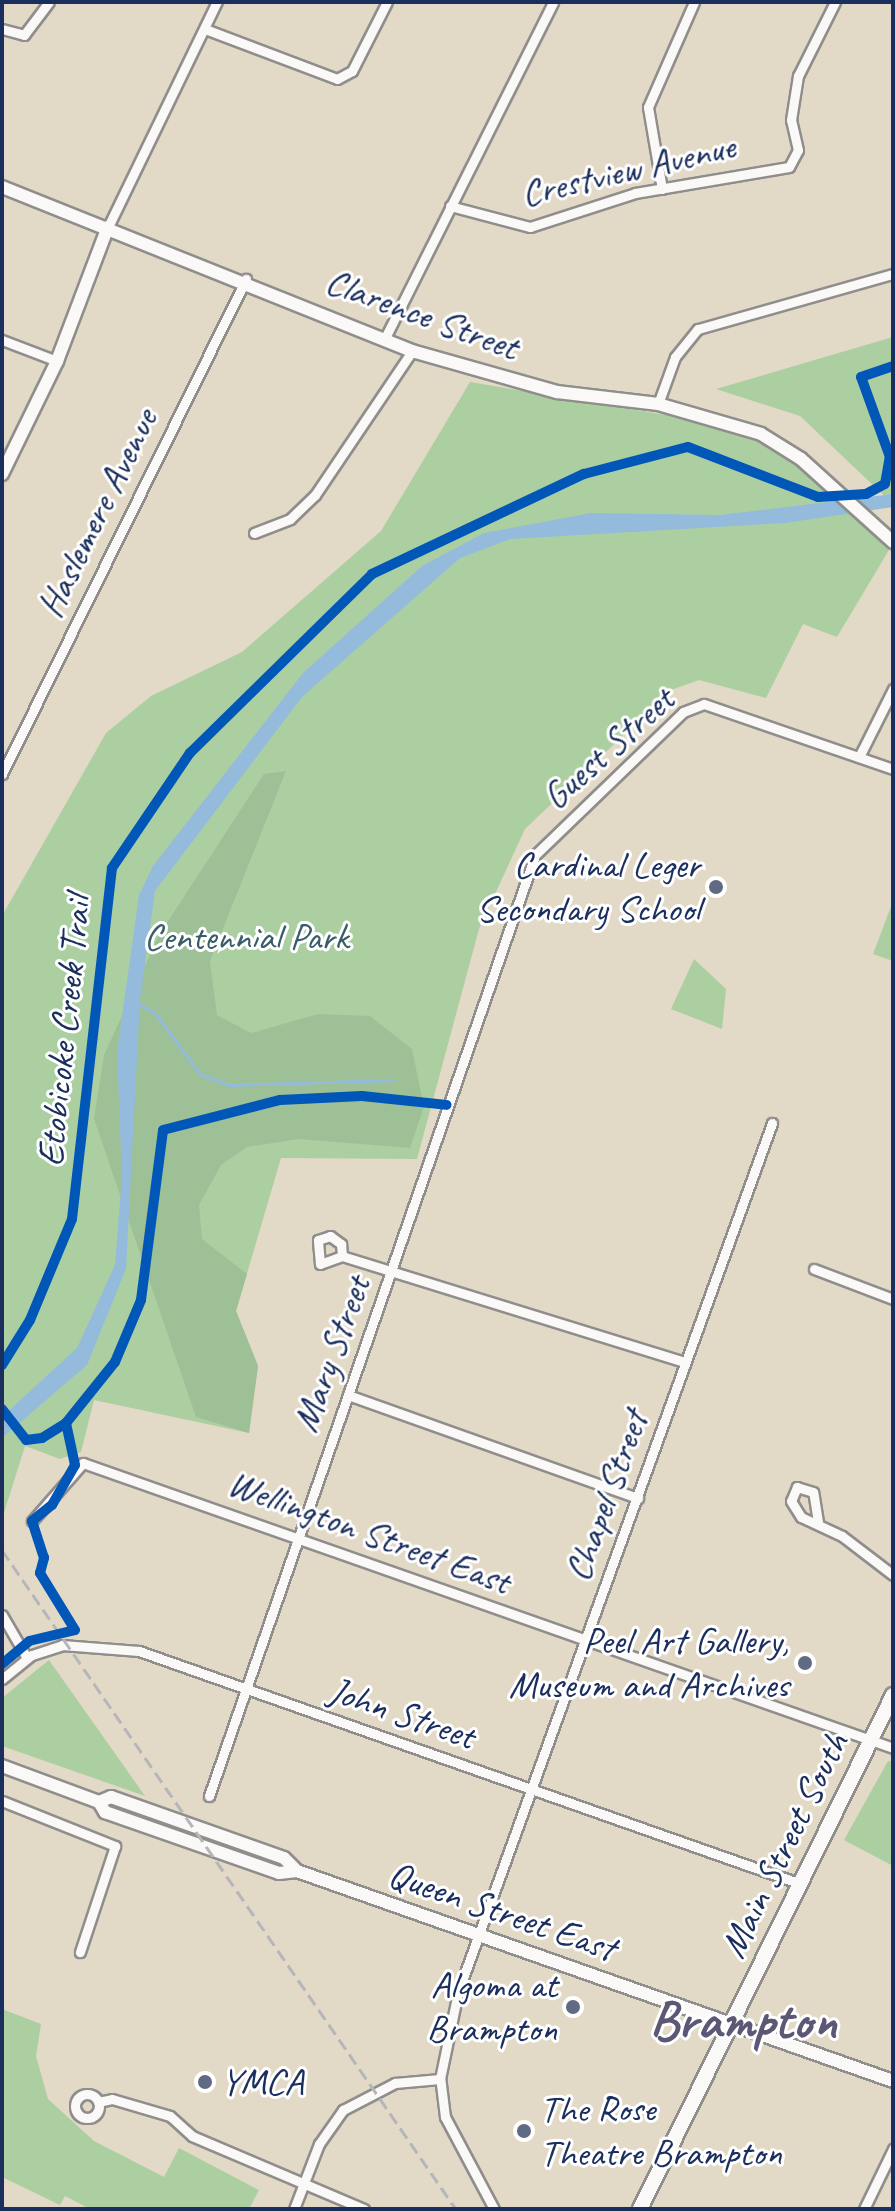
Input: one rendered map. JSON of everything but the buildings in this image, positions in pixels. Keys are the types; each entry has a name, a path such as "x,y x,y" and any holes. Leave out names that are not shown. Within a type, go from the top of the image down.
{"main road":[{"name":"Main Street South","path":"640,2209 893,1695"}],"street":[{"path":"2,29 24,35 49,2"},
{"path":"2,474 57,361 108,227 217,2"},
{"path":"205,29 337,79 352,71 387,2"},
{"path":"386,336 553,2"},
{"path":"662,189 648,107 694,2"},
{"name":"Crestview Avenue","path":"450,206 530,227 662,189 789,167 798,150 791,120 798,76 835,2"},
{"name":"Clarence Street","path":"2,187 246,279 386,336 412,351 557,392 658,404 761,434 836,488 867,524 893,542"},
{"path":"658,404 675,357 698,329 893,274"},
{"name":"Haslemere Avenue","path":"2,774 246,279"},
{"path":"2,340 57,361"},
{"path":"254,533 290,519 315,495 412,351"},
{"path":"859,757 893,689"},
{"name":"Guest Street","path":"509,931 535,855 690,708 704,704 893,769"},
{"name":"Mary Street","path":"209,1796 509,931"},
{"name":"Chapel Street","path":"440,2079 478,1935 772,1123"},
{"path":"342,1256 394,1267 685,1362"},
{"path":"814,1269 893,1299"},
{"path":"348,1395 638,1498"},
{"name":"Wellington Street East","path":"32,1521 52,1505 75,1465 297,1537 893,1748"},
{"path":"818,1522 893,1575"},
{"path":"2,1615 27,1658 2,1679"},
{"name":"John Street","path":"27,1658 75,1643 112,1645 801,1884"},
{"name":"Queen Street East","path":"2,1766 99,1802 111,1797 284,1858 297,1871 893,2081"},
{"path":"2,1801 115,1846 80,1952"},
{"path":"294,2209 308,2181 319,2144 343,2110 395,2083 440,2079 451,2135 494,2209"},
{"path":"98,2102 112,2099 170,2116 192,2136 308,2181 364,2209"},
{"path":"864,2209 893,2149"}],"green space":[{"path":"893,337 893,504 800,416 716,389"},
{"name":"Centennial Park","path":"470,382 672,416 771,444 817,476 889,550 837,637 803,624 766,698 699,680 671,690 525,829 479,929 417,1159 281,1158 236,1311 258,1366 249,1433 94,1400 81,1452 60,1459 25,1446 2,1519 2,916 106,733 151,696 242,652 381,531"},
{"path":"286,771 210,961 217,1015 251,1033 318,1014 370,1016 412,1049 424,1107 410,1148 299,1139 247,1147 221,1165 199,1205 202,1239 247,1274 236,1311 258,1366 249,1433 196,1417 94,1119 104,1055 159,935 264,774"},
{"path":"893,901 893,961 873,954"},
{"path":"694,959 726,989 722,1029 671,1009"},
{"path":"49,1660 145,1796 2,1746 2,1698"},
{"path":"888,1761 893,1762 893,1866 844,1840"},
{"path":"2,2009 41,2024 36,2056 48,2099 94,2141 164,2177 179,2148 259,2190 249,2209 90,2209 65,2196 60,2205 2,2177"}],"water":[{"path":"893,494 893,507 785,523 511,539 460,558 302,697 155,891 140,1000 126,1269 87,1365 2,1438 2,1417 77,1348 115,1265 122,1176 117,1052 139,895 153,866 303,673 422,566 484,533 591,513 720,515"}],"waterway":[{"path":"137,1003 154,1012 200,1074 229,1085 394,1080"}],"railway":[{"path":"2,1550 456,2209"}],"cycle path":[{"name":"Etobicoke Creek Trail","path":"2,1365 30,1320 72,1219 112,868 190,753 372,574 584,474 688,447 818,497 866,494 885,484 890,457 861,377 893,366"},
{"path":"2,1409 26,1440 42,1438 66,1423 115,1362 141,1300 163,1130 280,1100 362,1096 447,1105"},
{"path":"2,1664 29,1641 75,1630 40,1573 44,1558 32,1521 52,1505 75,1465 66,1423"}],"place":[{"name":"Cardinal Leger Secondary School","path":"716,887"},
{"name":"Peel Art Gallery, Museum and Archives","path":"805,1663"},
{"name":"Algoma at Brampton","path":"573,2007"},
{"name":"YMCA","path":"205,2082"},
{"name":"The Rose Theatre Brampton","path":"524,2131"}],"district":[{"name":"Brampton","path":"743,2020"}]}
